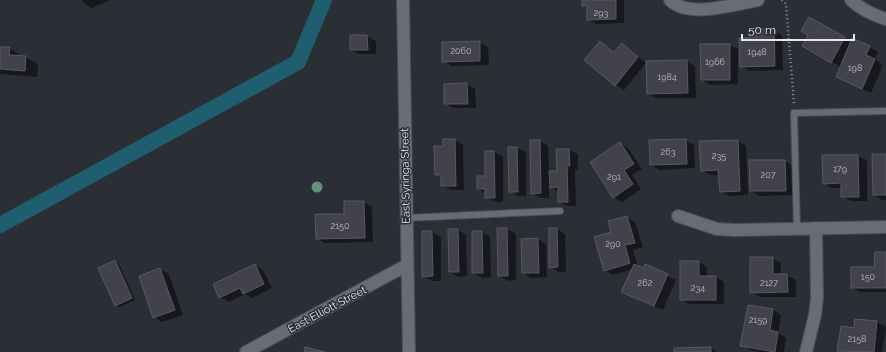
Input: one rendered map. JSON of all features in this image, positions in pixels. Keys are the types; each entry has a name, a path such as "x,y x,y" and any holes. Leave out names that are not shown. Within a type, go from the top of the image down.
{"street":[{"name":"East Syringa Street","path":"403,0 408,352"},
{"path":"671,1 688,9 705,10 758,0"},
{"path":"851,0 859,7 873,15 886,20"},
{"path":"678,216 717,228 734,230 886,227"},
{"path":"806,352 815,315 817,298 816,228"},
{"name":"East Elliott Street","path":"246,352 407,265"}],"lane":[{"path":"798,229 794,114 886,111"},
{"path":"406,218 560,211"}],"path":[{"path":"782,0 786,4 794,114"}],"building":[{"path":"582,0 616,0 616,19 587,20 587,6 582,6"},
{"path":"809,17 845,37 831,63 802,46 808,35 801,31"},
{"path":"756,29 774,29 775,66 740,67 739,38 756,37"},
{"path":"350,35 367,35 368,50 350,50"},
{"path":"852,38 870,46 866,55 875,59 862,89 836,77"},
{"path":"480,41 480,61 442,62 442,42"},
{"path":"600,41 614,52 622,43 638,57 615,86 584,60"},
{"path":"700,44 730,44 730,80 701,80"},
{"path":"0,47 10,47 9,55 26,56 25,71 0,69"},
{"path":"687,60 688,93 647,94 646,61"},
{"path":"467,83 468,104 444,104 444,84"},
{"path":"443,139 455,139 456,186 441,186 441,175 435,175 434,146 443,146"},
{"path":"686,139 687,164 650,165 649,140"},
{"path":"530,140 540,140 541,193 531,194"},
{"path":"738,140 740,191 720,192 718,170 701,171 699,141"},
{"path":"620,142 634,164 624,170 633,184 613,198 590,162"},
{"path":"508,147 517,147 518,192 509,192"},
{"path":"556,149 569,149 570,166 567,166 568,202 558,202 558,187 550,188 549,171 557,171"},
{"path":"485,151 494,151 495,198 485,198 485,189 477,189 477,176 485,176"},
{"path":"872,154 886,154 886,195 873,195"},
{"path":"822,155 858,155 859,197 841,197 841,183 823,184"},
{"path":"749,160 785,160 786,191 750,191"},
{"path":"344,201 364,201 365,238 316,239 315,214 344,214"},
{"path":"627,216 635,243 625,245 630,263 604,271 594,237 611,232 608,221"},
{"path":"497,228 507,228 508,276 498,276"},
{"path":"549,228 557,228 558,267 549,268"},
{"path":"448,229 458,229 459,272 449,272"},
{"path":"422,231 432,231 433,276 422,277"},
{"path":"472,231 482,231 483,273 472,273"},
{"path":"538,238 539,273 522,273 521,239"},
{"path":"875,252 886,252 886,288 851,288 851,267 874,267"},
{"path":"750,257 773,257 773,274 787,274 788,292 750,293"},
{"path":"115,260 132,298 115,306 98,268"},
{"path":"680,261 699,261 699,276 716,276 716,300 680,300"},
{"path":"255,264 264,284 243,294 240,288 219,298 213,284"},
{"path":"634,264 643,268 645,264 668,274 654,306 621,292"},
{"path":"160,268 175,310 153,318 139,276"},
{"path":"748,305 773,309 770,330 778,332 775,352 740,346"},
{"path":"855,319 877,321 874,352 837,351 841,326 854,328"},
{"path":"305,347 325,352 304,352"},
{"path":"711,347 711,352 674,352 674,348"}],"waterway":[{"path":"0,225 298,62 324,0"}]}
